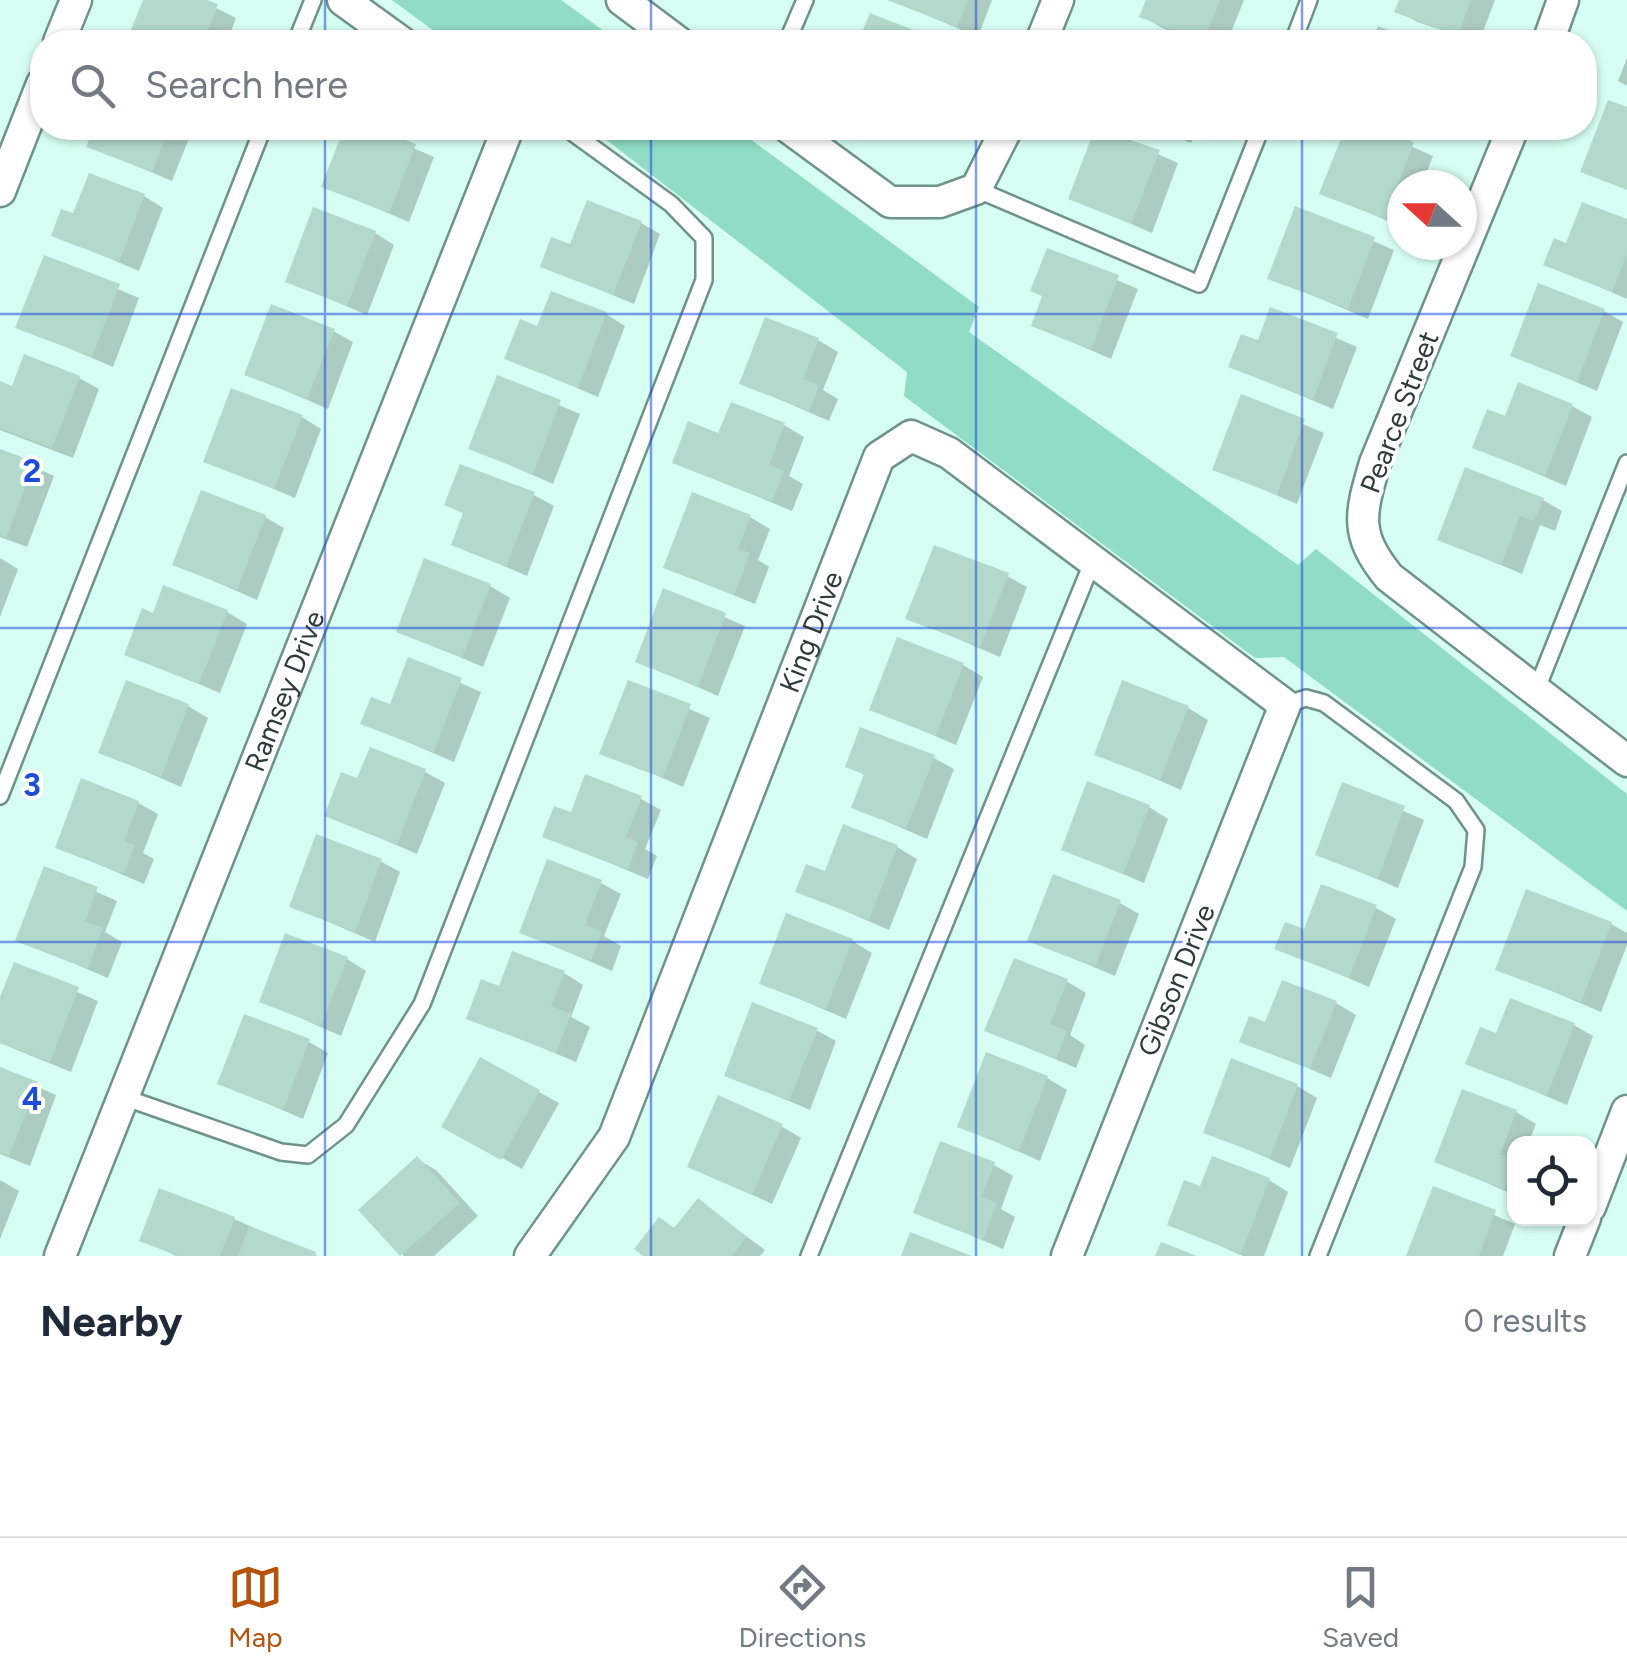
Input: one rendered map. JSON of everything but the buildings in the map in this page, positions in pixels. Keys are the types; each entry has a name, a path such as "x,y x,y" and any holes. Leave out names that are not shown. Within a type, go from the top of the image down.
{"street":[{"path":"64,30 76,0"},
{"path":"343,0 384,30"},
{"path":"622,0 662,30"},
{"path":"1046,30 1058,0"},
{"path":"1552,30 1563,0"},
{"path":"0,191 30,115"},
{"name":"Ramsey Drive","path":"60,1256 503,140"},
{"path":"805,140 890,202 940,202 976,190 1001,140"},
{"name":"Pearce Street","path":"1508,140 1376,463 1363,506 1366,549 1389,577 1627,761"},
{"name":"King Drive","path":"530,1256 614,1138 880,457 911,436 949,453 1285,705"},
{"name":"Gibson Drive","path":"1067,1256 1285,705"},
{"path":"1597,1189 1627,1111"},
{"path":"1570,1256 1582,1226"}],"lane":[{"path":"301,30 313,0"},
{"path":"792,30 804,0"},
{"path":"1298,30 1309,0"},
{"path":"0,796 258,140"},
{"path":"123,1097 280,1152 308,1154 346,1125 422,1004 704,280 704,238 670,204 582,140"},
{"path":"976,190 1199,284 1256,140"},
{"path":"1536,691 1627,462"},
{"path":"808,1256 1092,563"},
{"path":"1285,705 1306,698 1324,702 1456,801 1476,830 1473,867 1318,1256"}],"green space":[{"path":"392,0 561,0 602,30 433,30"},
{"path":"607,140 751,140 979,307 969,332 1298,565 1316,549 1627,794 1627,911 1284,657 1255,658 904,396 907,372"}]}
